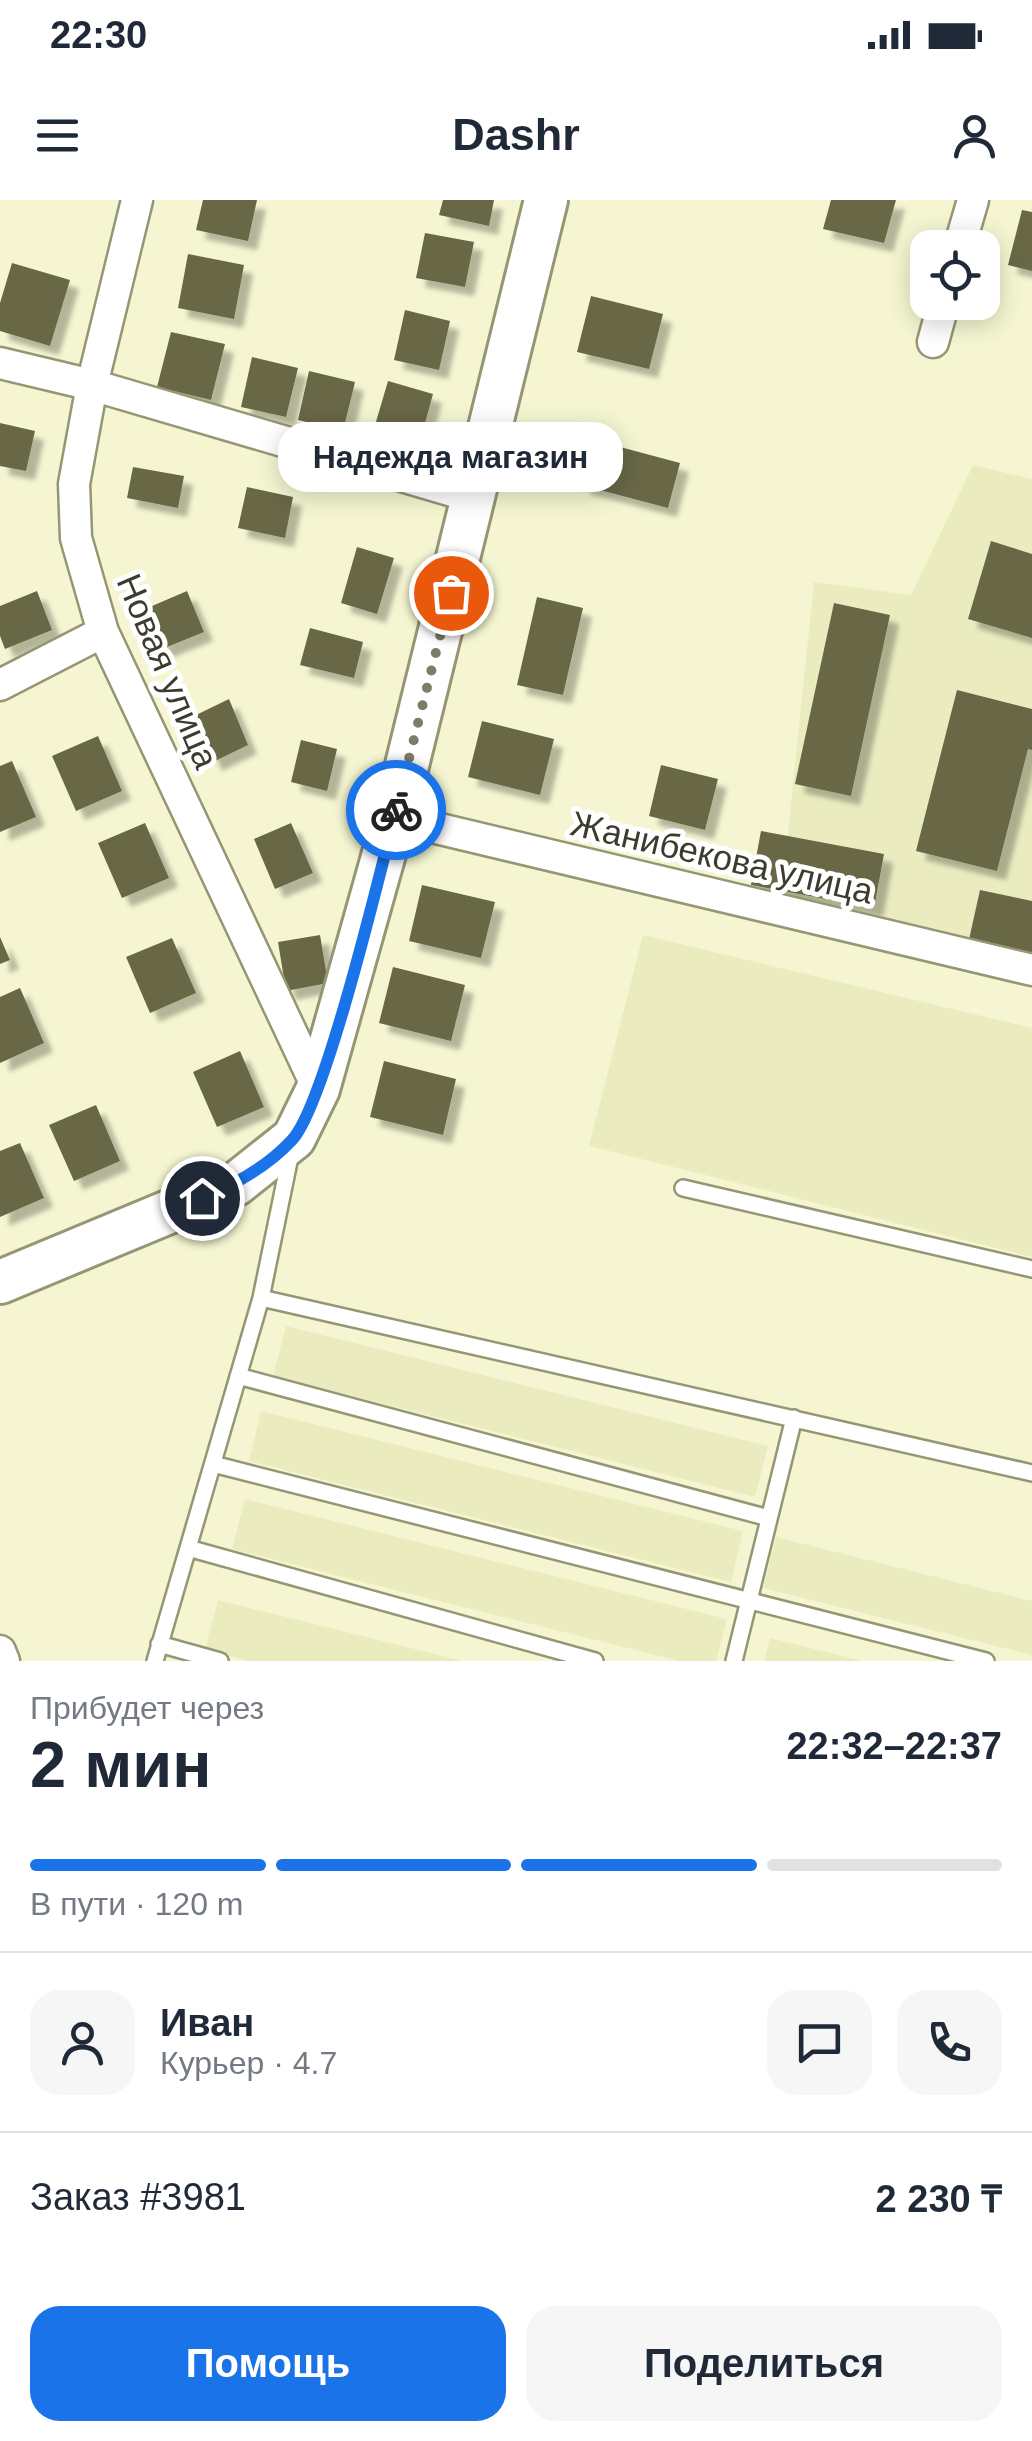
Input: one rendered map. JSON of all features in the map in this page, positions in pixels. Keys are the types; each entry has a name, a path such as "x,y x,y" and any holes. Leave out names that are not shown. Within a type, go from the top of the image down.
{"main road":[{"path":"0,1282 236,1184 294,1138 318,1089 394,818 546,200"}],"street":[{"name":"Новая улица","path":"137,200 92,385 74,484 76,538 103,632 318,1089"},
{"path":"965,230 973,200"},
{"path":"932,342 939,320"},
{"path":"0,363 92,385 473,497"},
{"path":"0,685 103,632"},
{"name":"Жанибекова улица","path":"394,818 1032,970"},
{"path":"0,1652 4,1661"}],"lane":[{"path":"220,1661 158,1653 261,1298 294,1138"},
{"path":"683,1188 1032,1268"},
{"path":"261,1298 1032,1472"},
{"path":"238,1376 770,1518"},
{"path":"734,1661 794,1418"},
{"path":"213,1464 986,1661"},
{"path":"188,1548 594,1661"}],"shaded area":[{"path":"973,465 1032,479 1032,970 780,908 814,582 911,595"},
{"path":"643,935 1032,1028 1032,1257 589,1146"},
{"path":"286,1326 768,1446 755,1497 273,1376"},
{"path":"261,1411 743,1531 731,1582 249,1461"},
{"path":"245,1499 727,1619 716,1661 679,1661 232,1549"},
{"path":"776,1537 1032,1601 1032,1655 763,1588"},
{"path":"218,1600 463,1661 248,1661 205,1650"},
{"path":"770,1638 863,1661 764,1661"}],"building":[{"path":"203,200 257,200 248,241 196,230"},
{"path":"443,200 494,200 489,226 439,215"},
{"path":"831,200 896,200 884,243 823,229"},
{"path":"1022,210 1032,212 1032,271 1008,265"},
{"path":"425,233 474,242 465,287 416,278"},
{"path":"188,254 244,265 234,319 178,308"},
{"path":"12,263 70,280 50,346 0,331 0,303"},
{"path":"591,296 663,314 649,369 577,352"},
{"path":"405,310 450,321 439,370 394,360"},
{"path":"171,332 225,344 211,400 157,387"},
{"path":"252,357 298,368 286,417 241,407"},
{"path":"309,371 355,382 343,431 298,420"},
{"path":"388,381 433,394 419,445 373,432"},
{"path":"0,423 35,431 26,471 0,466"},
{"path":"594,440 680,463 668,508 581,485"},
{"path":"133,467 184,476 178,508 127,498"},
{"path":"247,487 293,497 285,538 238,528"},
{"path":"991,541 1032,554 1032,638 968,619"},
{"path":"357,547 394,558 377,614 341,603"},
{"path":"37,591 52,630 5,649 0,636 0,606"},
{"path":"187,591 204,632 162,649 145,609"},
{"path":"537,597 583,608 563,695 517,685"},
{"path":"834,603 890,615 851,796 795,784"},
{"path":"310,628 363,642 354,678 300,665"},
{"path":"957,690 1032,709 1032,750 1028,749 997,871 916,851"},
{"path":"229,699 248,745 213,762 194,716"},
{"path":"482,721 554,739 540,795 468,777"},
{"path":"98,736 122,791 76,811 52,756"},
{"path":"301,740 337,749 327,791 291,782"},
{"path":"12,761 36,817 0,832 0,766"},
{"path":"661,765 718,779 705,830 649,816"},
{"path":"145,823 169,878 122,898 98,843"},
{"path":"291,823 313,873 275,889 254,839"},
{"path":"761,831 884,854 874,908 751,885"},
{"path":"422,885 495,902 481,958 409,941"},
{"path":"980,890 1032,901 1032,957 968,944"},
{"path":"320,935 328,983 286,991 278,942"},
{"path":"0,937 10,960 0,964"},
{"path":"172,938 196,993 150,1013 126,957"},
{"path":"393,967 465,985 451,1041 379,1023"},
{"path":"20,988 44,1043 0,1063 0,997"},
{"path":"240,1051 264,1107 217,1127 193,1072"},
{"path":"384,1061 456,1079 443,1135 370,1117"},
{"path":"96,1105 120,1161 74,1181 49,1125"},
{"path":"20,1143 44,1198 0,1217 0,1151"}],"way so far":[{"path":"396,810 451,593"}],"place":[{"name":"Надежда магазин","path":"451,593"}],"route":[{"path":"202,1198 236,1184 294,1138 318,1089 396,810"}]}
